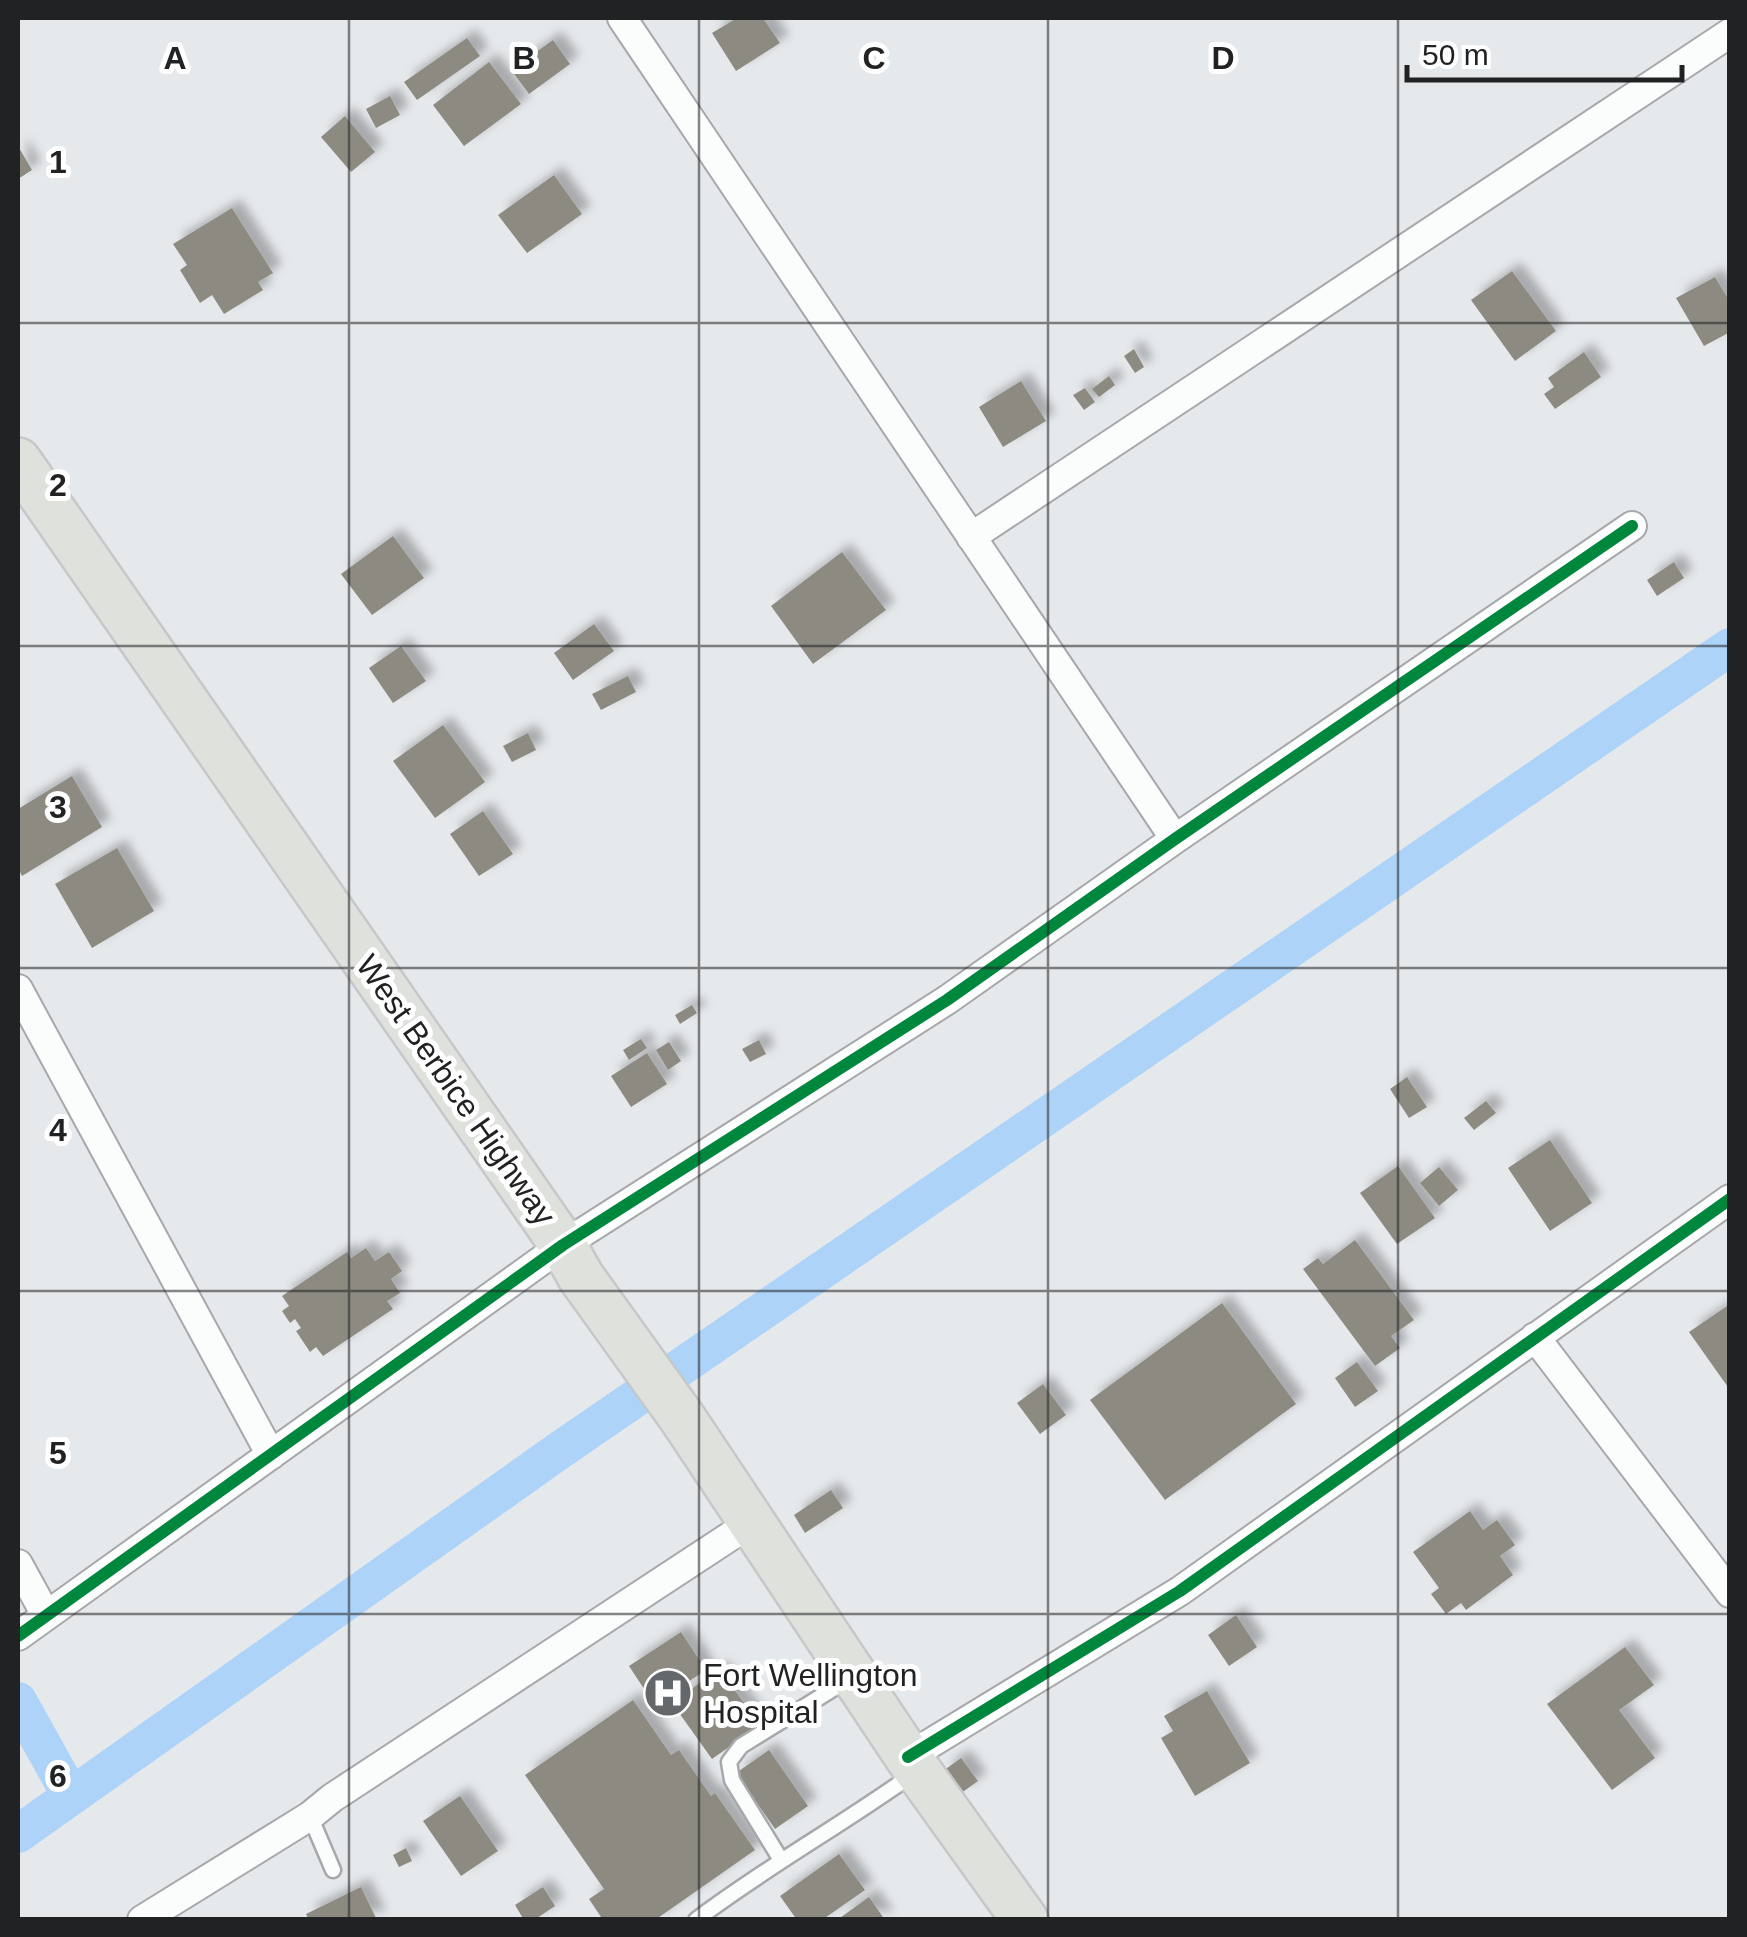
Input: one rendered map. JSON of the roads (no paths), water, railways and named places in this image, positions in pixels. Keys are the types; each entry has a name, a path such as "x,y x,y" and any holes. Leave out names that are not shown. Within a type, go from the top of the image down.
{"main road":[{"name":"West Berbice Highway","path":"18,461 683,1419 912,1764 1025,1920"}],"street":[{"path":"622,18 1175,838"},
{"path":"971,537 1730,33"},
{"path":"18,1636 271,1454 572,1261 1175,838 1632,526"},
{"path":"18,990 271,1454"},
{"path":"912,1764 1180,1591 1730,1198"},
{"path":"1536,1337 1730,1594"},
{"path":"142,1920 310,1816 752,1522"},
{"path":"18,1564 46,1615"}],"lane":[{"path":"781,1860 732,1780 729,1771 733,1753 854,1676"},
{"path":"696,1920 872,1803 912,1764"},
{"path":"310,1816 332,1870"}],"waterway":[{"path":"18,1834 560,1450 1730,647"},
{"path":"18,1701 71,1796"}],"place":[{"name":"Fort Wellington Hospital","path":"668,1693"}]}
